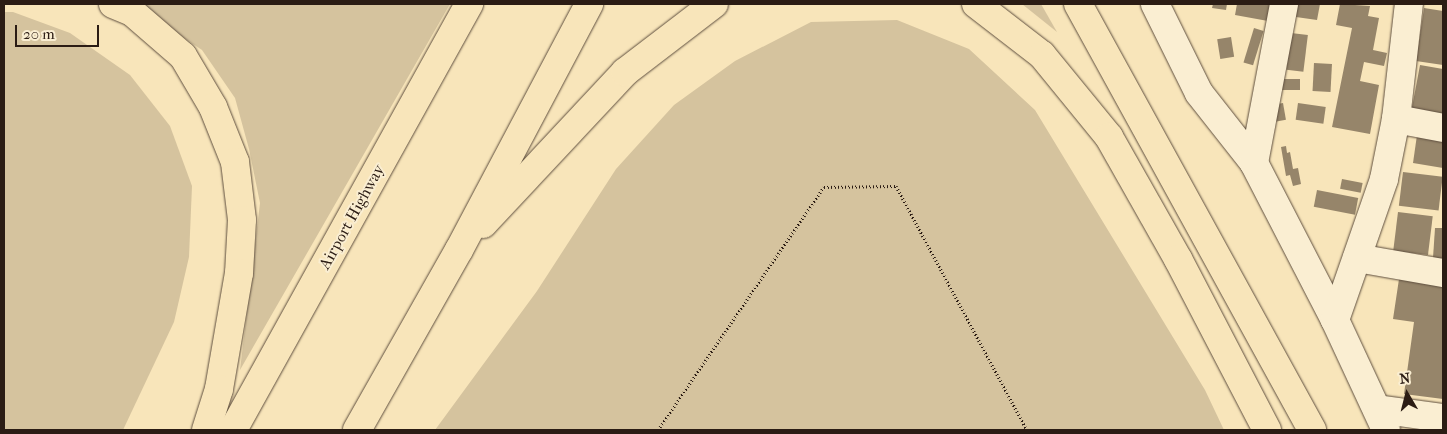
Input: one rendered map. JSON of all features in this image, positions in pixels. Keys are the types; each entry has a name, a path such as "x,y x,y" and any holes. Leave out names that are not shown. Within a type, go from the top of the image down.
{"highway":[{"path":"113,4 132,12 182,56 213,107 235,162 242,220 239,273 219,389 206,430"},
{"name":"Airport Highway","path":"233,430 469,4"},
{"path":"357,430 459,250 589,4"},
{"path":"459,250 625,72 714,4"},
{"path":"976,4 1042,54 1109,137 1178,259 1267,430"},
{"path":"1078,4 1312,430"}],"street":[{"path":"1155,4 1199,93 1254,163 1335,320 1382,419 1443,418"},
{"path":"1254,163 1284,4"},
{"path":"1335,320 1384,179 1396,119 1409,4"},
{"path":"1396,119 1443,128"},
{"path":"1357,258 1443,273"}],"path":[{"path":"658,430 824,187 896,186 1027,430"}],"shaded area":[{"path":"133,4 450,4 240,370 260,203 249,149 235,98 202,50"},
{"path":"1022,4 1041,4 1057,32"},
{"path":"4,12 13,12 70,33 130,75 170,126 192,186 189,257 174,322 123,430 4,430"},
{"path":"897,20 969,49 1035,110 1205,390 1224,430 435,430 537,291 616,169 674,105 735,61 811,22"}],"building":[{"path":"1213,4 1227,4 1226,10 1212,8"},
{"path":"1237,4 1271,4 1268,21 1235,15"},
{"path":"1291,4 1320,4 1317,20 1289,16"},
{"path":"1340,4 1370,6 1368,16 1379,18 1373,50 1387,53 1384,66 1364,62 1360,81 1379,85 1370,134 1332,127 1352,28 1336,25"},
{"path":"1424,8 1443,11 1443,65 1416,61"},
{"path":"1254,28 1264,31 1253,65 1243,62"},
{"path":"1291,33 1308,35 1303,72 1286,70"},
{"path":"1231,37 1234,57 1220,59 1217,39"},
{"path":"1314,63 1332,64 1331,92 1313,91"},
{"path":"1420,65 1443,69 1443,124 1410,118"},
{"path":"1281,79 1300,79 1300,90 1281,90"},
{"path":"1283,103 1286,120 1275,122 1272,105"},
{"path":"1298,103 1326,107 1323,124 1296,120"},
{"path":"1417,135 1443,139 1443,168 1413,163"},
{"path":"1286,146 1287,153 1290,152 1293,169 1298,168 1301,184 1293,186 1290,175 1286,176 1281,147"},
{"path":"1403,172 1443,177 1439,211 1399,206"},
{"path":"1342,179 1363,183 1361,193 1340,189"},
{"path":"1317,190 1358,198 1355,215 1314,207"},
{"path":"1398,212 1433,216 1428,255 1393,251"},
{"path":"1435,228 1443,228 1443,258 1433,258"},
{"path":"1399,279 1443,285 1443,399 1404,394 1414,322 1393,319"}]}
